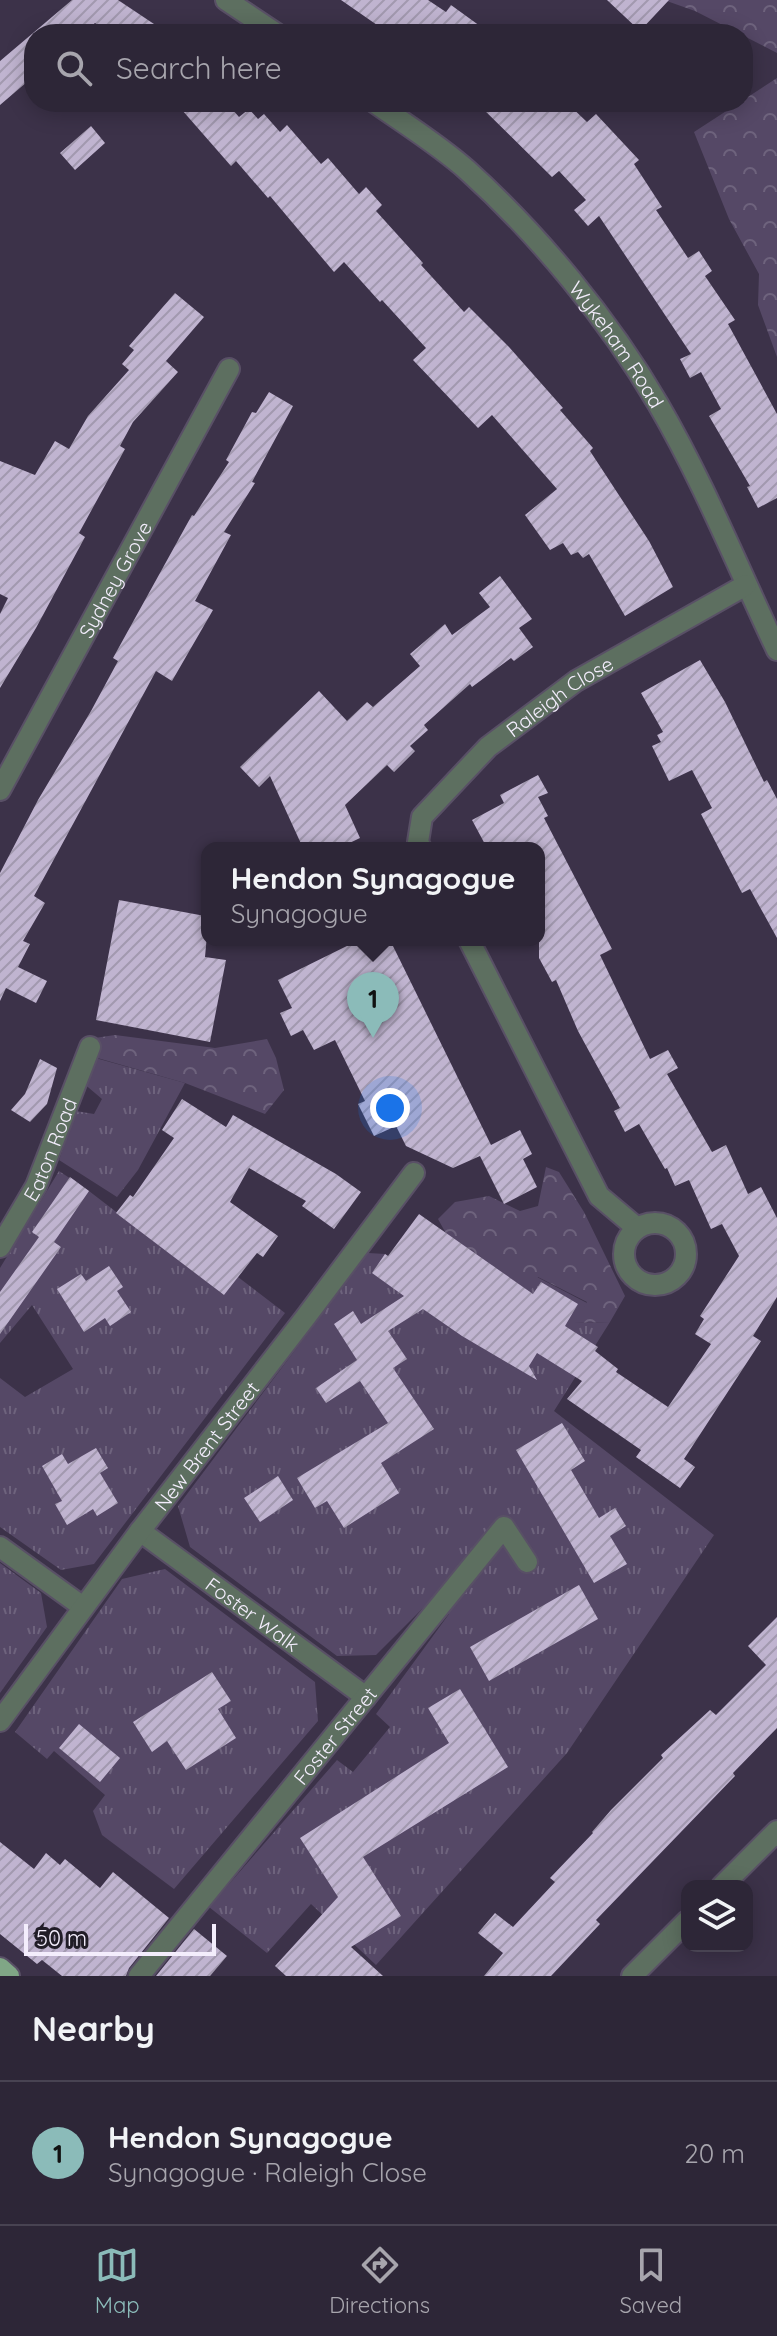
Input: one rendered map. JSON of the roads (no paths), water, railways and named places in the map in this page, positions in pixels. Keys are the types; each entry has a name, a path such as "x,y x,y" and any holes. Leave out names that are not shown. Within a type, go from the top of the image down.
{"main road":[{"path":"0,1968 9,1976"}],"street":[{"path":"226,0 262,24"},
{"name":"Wykeham Road","path":"388,112 465,168 530,231 614,338 658,403 684,452 777,650"},
{"name":"Sydney Grove","path":"0,790 229,369"},
{"name":"Raleigh Close","path":"418,842 422,817 488,747 576,681 746,585"},
{"path":"472,946 599,1196 637,1228"},
{"name":"Eaton Road","path":"0,1247 36,1186 90,1047"},
{"name":"New Brent Street","path":"0,1721 140,1531 414,1173"},
{"name":"Foster Street","path":"139,1976 504,1527 527,1562"},
{"name":"Foster Walk","path":"140,1531 366,1697"},
{"path":"0,1547 83,1607"},
{"path":"728,1880 777,1831"},
{"path":"632,1976 681,1927"}],"place":[{"name":"Hendon Synagogue","path":"373,1038"}]}
